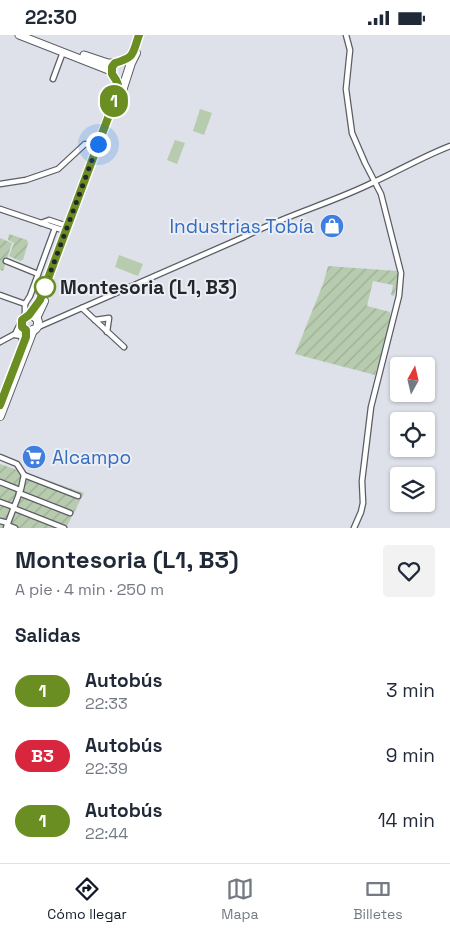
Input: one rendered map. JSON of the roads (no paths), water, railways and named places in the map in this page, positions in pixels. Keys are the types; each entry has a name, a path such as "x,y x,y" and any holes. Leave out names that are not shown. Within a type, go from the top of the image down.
{"main road":[{"path":"19,35 63,52 113,75 122,78 127,73"},
{"path":"28,35 100,61 126,64 127,73"},
{"path":"0,416 30,323 118,91 112,67 133,53 139,35"},
{"path":"0,405 30,323 143,35"}],"street":[{"path":"346,35 350,50 346,89 352,133 381,194 401,273 399,296 371,407 362,481 363,503 354,528"},
{"path":"53,79 63,52"},
{"path":"0,185 26,180 58,169 85,143 96,148"},
{"path":"0,342 14,335 30,323 48,323 82,309 270,224 375,182 404,166 450,145"},
{"path":"0,209 54,228 66,229"},
{"path":"41,223 49,220 66,229"},
{"path":"30,323 25,304 54,228"},
{"path":"6,261 38,274"},
{"path":"0,295 25,304"},
{"path":"82,309 124,347"},
{"path":"95,320 108,318 107,332"},
{"path":"14,335 21,336 23,344"},
{"path":"0,457 17,464 24,475 78,496"},
{"path":"7,525 20,492 24,475"},
{"path":"0,482 70,513"},
{"path":"0,502 64,528"},
{"path":"0,521 16,528"}],"place":[{"name":"Industrias Tobía","path":"332,226"},
{"name":"Montesoria (L1, B3)","path":"45,287"},
{"name":"Alcampo","path":"34,457"}]}
